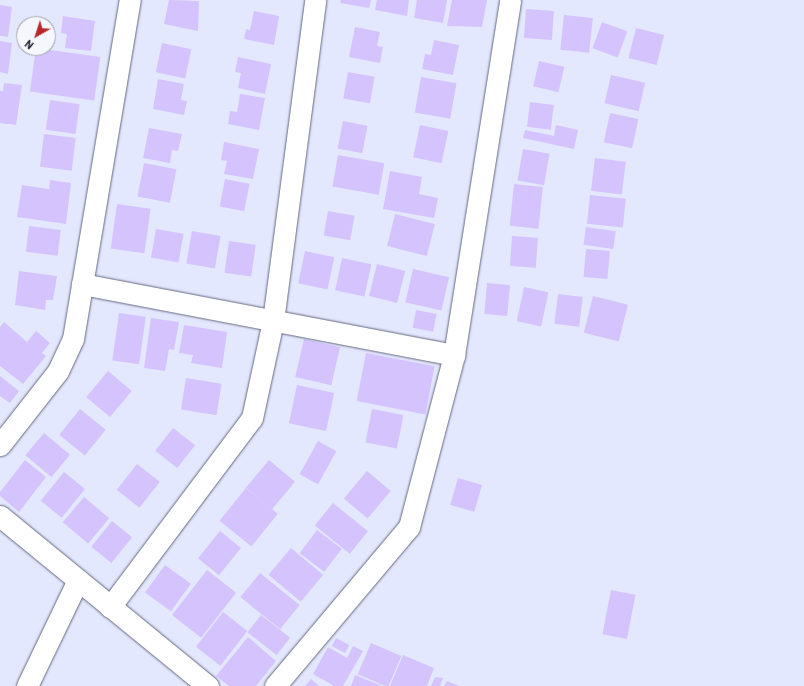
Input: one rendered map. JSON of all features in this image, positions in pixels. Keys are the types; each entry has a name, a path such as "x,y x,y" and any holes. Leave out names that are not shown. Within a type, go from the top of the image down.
{"street":[{"path":"0,445 58,371 73,339 130,0"},
{"path":"110,607 252,418 273,321 315,0"},
{"path":"275,686 409,527 454,355 510,0"},
{"path":"82,284 454,355"},
{"path":"0,516 208,686"},
{"path":"28,686 78,580"}],"building":[{"path":"169,0 199,1 198,31 164,24"},
{"path":"341,0 371,0 369,8 340,3"},
{"path":"377,0 409,0 407,16 375,10"},
{"path":"417,0 447,0 443,23 414,18"},
{"path":"452,0 487,0 482,27 447,26"},
{"path":"0,5 12,7 8,37 0,36"},
{"path":"526,9 554,11 552,40 524,38"},
{"path":"254,11 279,16 274,45 244,39 246,29 250,30"},
{"path":"564,15 593,18 589,53 560,50"},
{"path":"63,16 95,21 91,51 65,48 67,34 61,33"},
{"path":"602,22 627,31 618,58 592,48"},
{"path":"355,27 380,32 377,46 383,47 380,63 349,57"},
{"path":"636,28 664,35 657,65 629,58"},
{"path":"434,40 459,45 453,75 422,69 425,54 431,55"},
{"path":"0,41 12,43 8,74 0,72"},
{"path":"162,43 191,49 185,79 156,72"},
{"path":"56,51 100,57 94,101 30,92 35,56 56,56"},
{"path":"238,57 271,64 265,94 238,88 241,73 235,72"},
{"path":"539,61 564,67 558,92 533,86"},
{"path":"348,72 375,77 370,103 343,99"},
{"path":"611,75 645,83 639,111 604,103"},
{"path":"421,77 456,83 450,119 415,112"},
{"path":"158,79 184,84 181,100 187,101 184,115 153,109"},
{"path":"4,83 22,85 16,125 0,123 0,91 3,91"},
{"path":"240,94 265,98 259,130 228,124 230,111 237,112"},
{"path":"50,100 80,104 76,134 46,130"},
{"path":"530,102 554,105 551,130 527,127"},
{"path":"610,113 638,119 632,148 604,142"},
{"path":"343,121 368,126 362,153 338,148"},
{"path":"420,125 448,131 442,163 413,157"},
{"path":"556,125 578,130 574,149 523,138 525,130 554,136"},
{"path":"149,128 182,134 178,151 172,150 170,163 143,158"},
{"path":"44,134 76,138 72,171 40,167"},
{"path":"224,142 259,149 253,179 224,174 227,161 221,160"},
{"path":"523,149 550,154 544,185 517,181"},
{"path":"338,155 384,163 379,195 332,187"},
{"path":"595,158 626,162 622,195 591,191"},
{"path":"144,163 176,169 170,203 138,196"},
{"path":"390,171 422,177 419,194 438,198 434,218 383,209"},
{"path":"225,179 250,184 244,211 220,206"},
{"path":"50,180 71,183 66,224 17,217 22,185 49,189"},
{"path":"514,184 543,187 538,229 510,226"},
{"path":"590,195 626,199 623,228 587,224"},
{"path":"117,204 151,209 144,253 111,249"},
{"path":"328,211 355,216 350,240 324,236"},
{"path":"395,214 435,224 427,256 387,246"},
{"path":"29,226 61,230 58,256 26,252"},
{"path":"586,227 616,231 613,249 583,245"},
{"path":"156,229 184,234 179,262 151,258"},
{"path":"192,231 221,236 215,269 186,263"},
{"path":"512,236 538,238 536,268 510,266"},
{"path":"229,241 256,245 251,276 225,273"},
{"path":"586,249 610,251 607,279 584,277"},
{"path":"305,251 334,257 327,290 298,283"},
{"path":"342,258 371,264 364,297 335,290"},
{"path":"377,264 405,271 397,303 369,296"},
{"path":"413,269 449,277 441,310 405,302"},
{"path":"19,271 57,276 53,300 46,300 45,310 15,305"},
{"path":"487,283 510,285 507,316 484,314"},
{"path":"524,287 548,292 541,326 517,321"},
{"path":"558,294 583,297 579,327 554,324"},
{"path":"593,296 628,305 619,342 584,333"},
{"path":"416,310 437,314 433,332 413,328"},
{"path":"119,313 146,317 139,364 112,361"},
{"path":"151,318 179,322 174,350 169,349 165,371 144,368"},
{"path":"4,322 27,342 36,331 50,343 42,353 46,356 23,384 0,366 0,327"},
{"path":"184,325 227,332 222,368 191,363 193,355 179,353"},
{"path":"304,339 340,347 331,385 295,377"},
{"path":"366,353 435,366 425,414 357,401"},
{"path":"108,371 132,391 110,417 86,397"},
{"path":"0,376 19,391 10,403 0,396"},
{"path":"186,378 222,384 217,415 181,410"},
{"path":"297,385 334,393 326,431 289,423"},
{"path":"80,409 106,430 85,455 59,435"},
{"path":"372,409 403,415 397,448 366,442"},
{"path":"173,428 195,445 177,468 155,451"},
{"path":"44,433 70,455 51,477 25,455"},
{"path":"318,441 336,451 318,484 300,474"},
{"path":"25,460 46,477 19,512 0,496 0,492"},
{"path":"269,460 295,482 272,509 246,488"},
{"path":"137,464 160,482 140,508 117,490"},
{"path":"367,471 391,491 368,519 344,499"},
{"path":"64,472 85,489 62,518 41,501"},
{"path":"458,478 482,485 474,512 450,505"},
{"path":"246,488 278,514 251,546 220,521"},
{"path":"84,497 109,518 88,543 63,522"},
{"path":"333,503 368,531 350,554 315,526"},
{"path":"112,521 132,537 111,563 91,547"},
{"path":"317,530 342,549 324,572 300,553"},
{"path":"220,531 241,548 219,575 198,558"},
{"path":"291,548 323,575 301,602 269,575"},
{"path":"165,565 191,584 171,611 145,593"},
{"path":"207,570 236,593 201,638 172,615"},
{"path":"260,573 300,605 280,629 240,597"},
{"path":"611,590 636,595 627,639 602,634"},
{"path":"223,612 247,631 220,666 196,647"},
{"path":"261,615 290,638 277,655 247,632"},
{"path":"248,637 276,661 256,686 229,686 216,676"},
{"path":"336,638 349,645 345,653 332,646"},
{"path":"371,643 401,656 389,686 358,674"},
{"path":"353,646 363,651 343,686 334,686 313,674 328,647 347,658"},
{"path":"403,655 434,668 427,686 390,686"},
{"path":"355,675 382,686 351,686"},
{"path":"435,677 443,678 440,686 431,686"},
{"path":"311,679 319,686 305,686"},
{"path":"447,681 459,686 444,686"}]}
